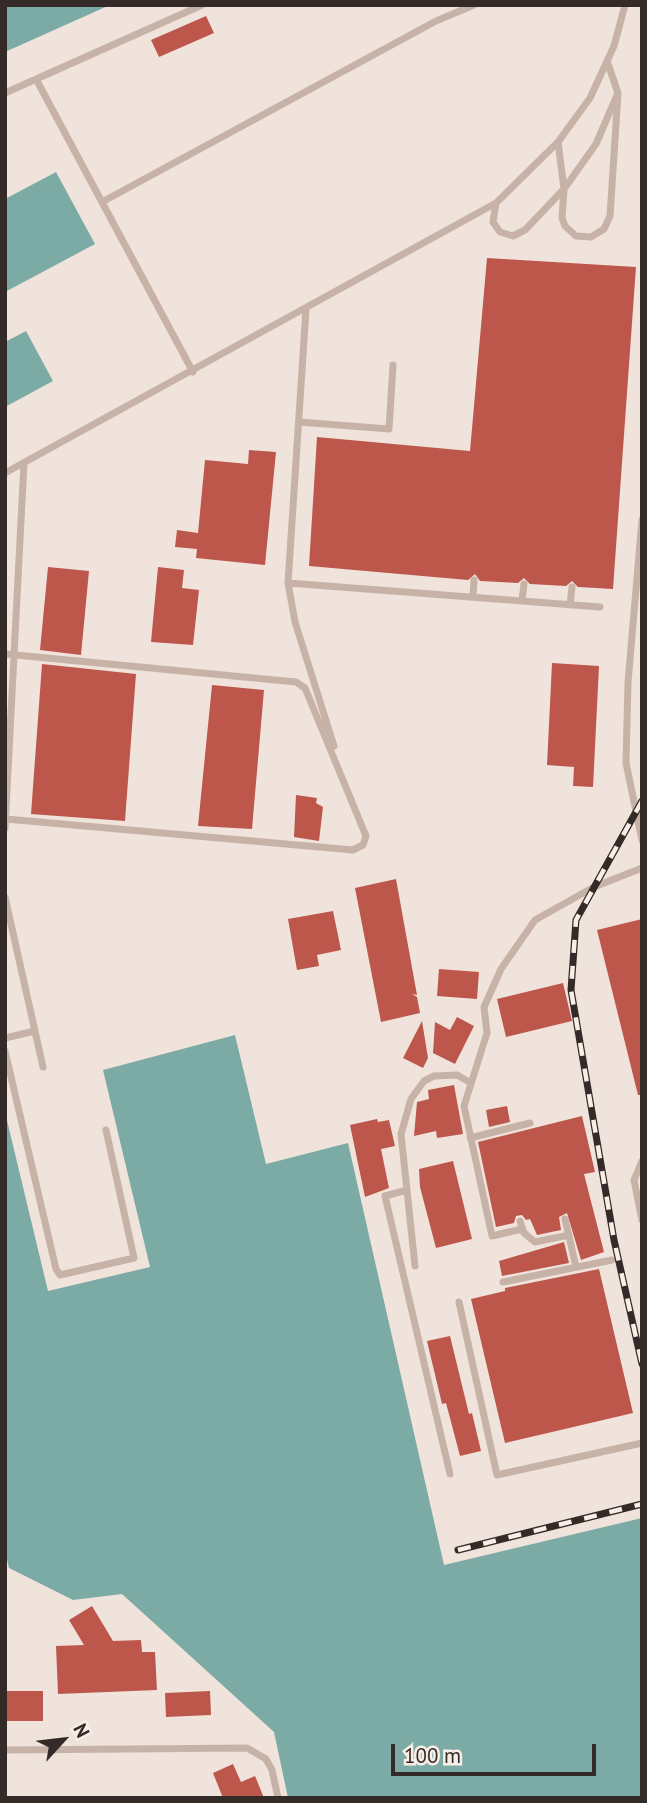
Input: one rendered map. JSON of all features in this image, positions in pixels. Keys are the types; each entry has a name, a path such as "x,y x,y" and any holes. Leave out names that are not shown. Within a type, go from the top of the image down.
{"lane":[{"path":"5,93 202,5"},
{"path":"102,202 436,21 474,5"},
{"path":"5,473 496,203 558,142 590,98 607,61 625,5"},
{"path":"558,142 564,189 562,218 570,231 584,237 604,229 610,216 618,93 607,61"},
{"path":"36,79 192,372"},
{"path":"496,203 493,222 500,232 513,236 525,230 564,189 596,144 618,93"},
{"path":"306,309 288,583 295,622 342,776"},
{"path":"299,422 389,429 393,365"},
{"path":"5,828 8,655 24,463"},
{"path":"642,520 628,681 626,763 642,840"},
{"path":"472,597 474,580"},
{"path":"288,583 600,607"},
{"path":"522,601 524,584"},
{"path":"570,605 572,587"},
{"path":"6,819 353,850 363,845 366,836 305,688 296,682 8,655"},
{"path":"569,1235 535,1242 526,1237 521,1225 492,1236 464,1106 487,1033 484,1007 501,969 520,937 549,910 642,867"},
{"path":"5,897 43,1067"},
{"path":"5,1038 35,1031"},
{"path":"5,1052 56,1269 60,1275 134,1258 106,1130"},
{"path":"415,1266 401,1134 416,1089 424,1081 445,1073 471,1083"},
{"path":"470,1138 530,1123"},
{"path":"642,1161 634,1180 642,1220"},
{"path":"407,1190 385,1196 450,1474"},
{"path":"565,1219 576,1267"},
{"path":"503,1282 612,1260"},
{"path":"459,1302 497,1475 642,1443"},
{"path":"5,1750 247,1748 266,1759 272,1769 278,1798"}],"water":[{"path":"5,5 110,5 5,52"},
{"path":"56,172 95,244 5,292 5,199"},
{"path":"26,331 53,381 5,407 5,342"},
{"path":"235,1035 266,1164 348,1143 444,1565 642,1518 642,1798 288,1798 274,1732 122,1594 73,1600 9,1568 5,1551 5,1112 48,1291 150,1267 103,1070"}],"building":[{"path":"206,16 214,33 159,57 151,40"},
{"path":"487,258 636,267 613,589 578,587 572,581 566,586 530,584 524,578 518,583 480,581 475,574 468,580 309,566 317,437 470,451"},
{"path":"249,450 276,452 265,565 196,558 197,549 175,547 177,530 198,533 205,460 248,464"},
{"path":"48,567 89,571 81,655 40,650"},
{"path":"158,567 184,570 182,588 199,590 193,645 151,642"},
{"path":"552,663 599,666 593,787 573,786 574,767 547,765"},
{"path":"42,664 136,674 125,821 31,814"},
{"path":"212,685 264,690 252,829 198,826"},
{"path":"296,795 317,798 316,803 323,807 319,841 294,837"},
{"path":"396,879 417,995 412,994 417,997 420,1013 381,1022 355,888"},
{"path":"333,911 341,950 317,955 319,966 297,970 288,919"},
{"path":"642,919 642,1095 638,1095 597,930"},
{"path":"439,969 479,972 477,999 437,996"},
{"path":"563,983 572,1021 506,1037 497,999"},
{"path":"457,1017 474,1026 455,1064 433,1053 435,1022 450,1030"},
{"path":"422,1021 428,1058 423,1068 403,1058"},
{"path":"454,1085 463,1134 437,1138 436,1131 414,1136 417,1102 429,1099 428,1090"},
{"path":"507,1106 510,1122 489,1127 486,1110"},
{"path":"582,1116 595,1172 584,1174 604,1252 581,1260 567,1213 559,1217 561,1230 537,1235 530,1219 526,1220 522,1215 516,1216 514,1223 496,1227 478,1142"},
{"path":"377,1119 378,1122 389,1120 395,1146 381,1149 389,1188 365,1197 350,1125"},
{"path":"453,1161 472,1239 436,1248 420,1187 419,1169"},
{"path":"564,1242 569,1263 502,1276 499,1261"},
{"path":"599,1269 633,1413 505,1443 471,1299 505,1291 505,1288"},
{"path":"450,1336 481,1451 460,1456 446,1403 442,1404 427,1341"},
{"path":"92,1606 113,1641 141,1640 142,1652 155,1652 157,1690 58,1694 56,1646 84,1645 69,1620"},
{"path":"5,1691 43,1691 43,1721 5,1721"},
{"path":"210,1691 211,1715 166,1717 165,1693"},
{"path":"233,1764 241,1782 255,1776 264,1798 223,1798 213,1773"}],"railway":[{"path":"642,801 576,920 571,990 614,1240 642,1364"},
{"path":"458,1550 642,1504"}]}
